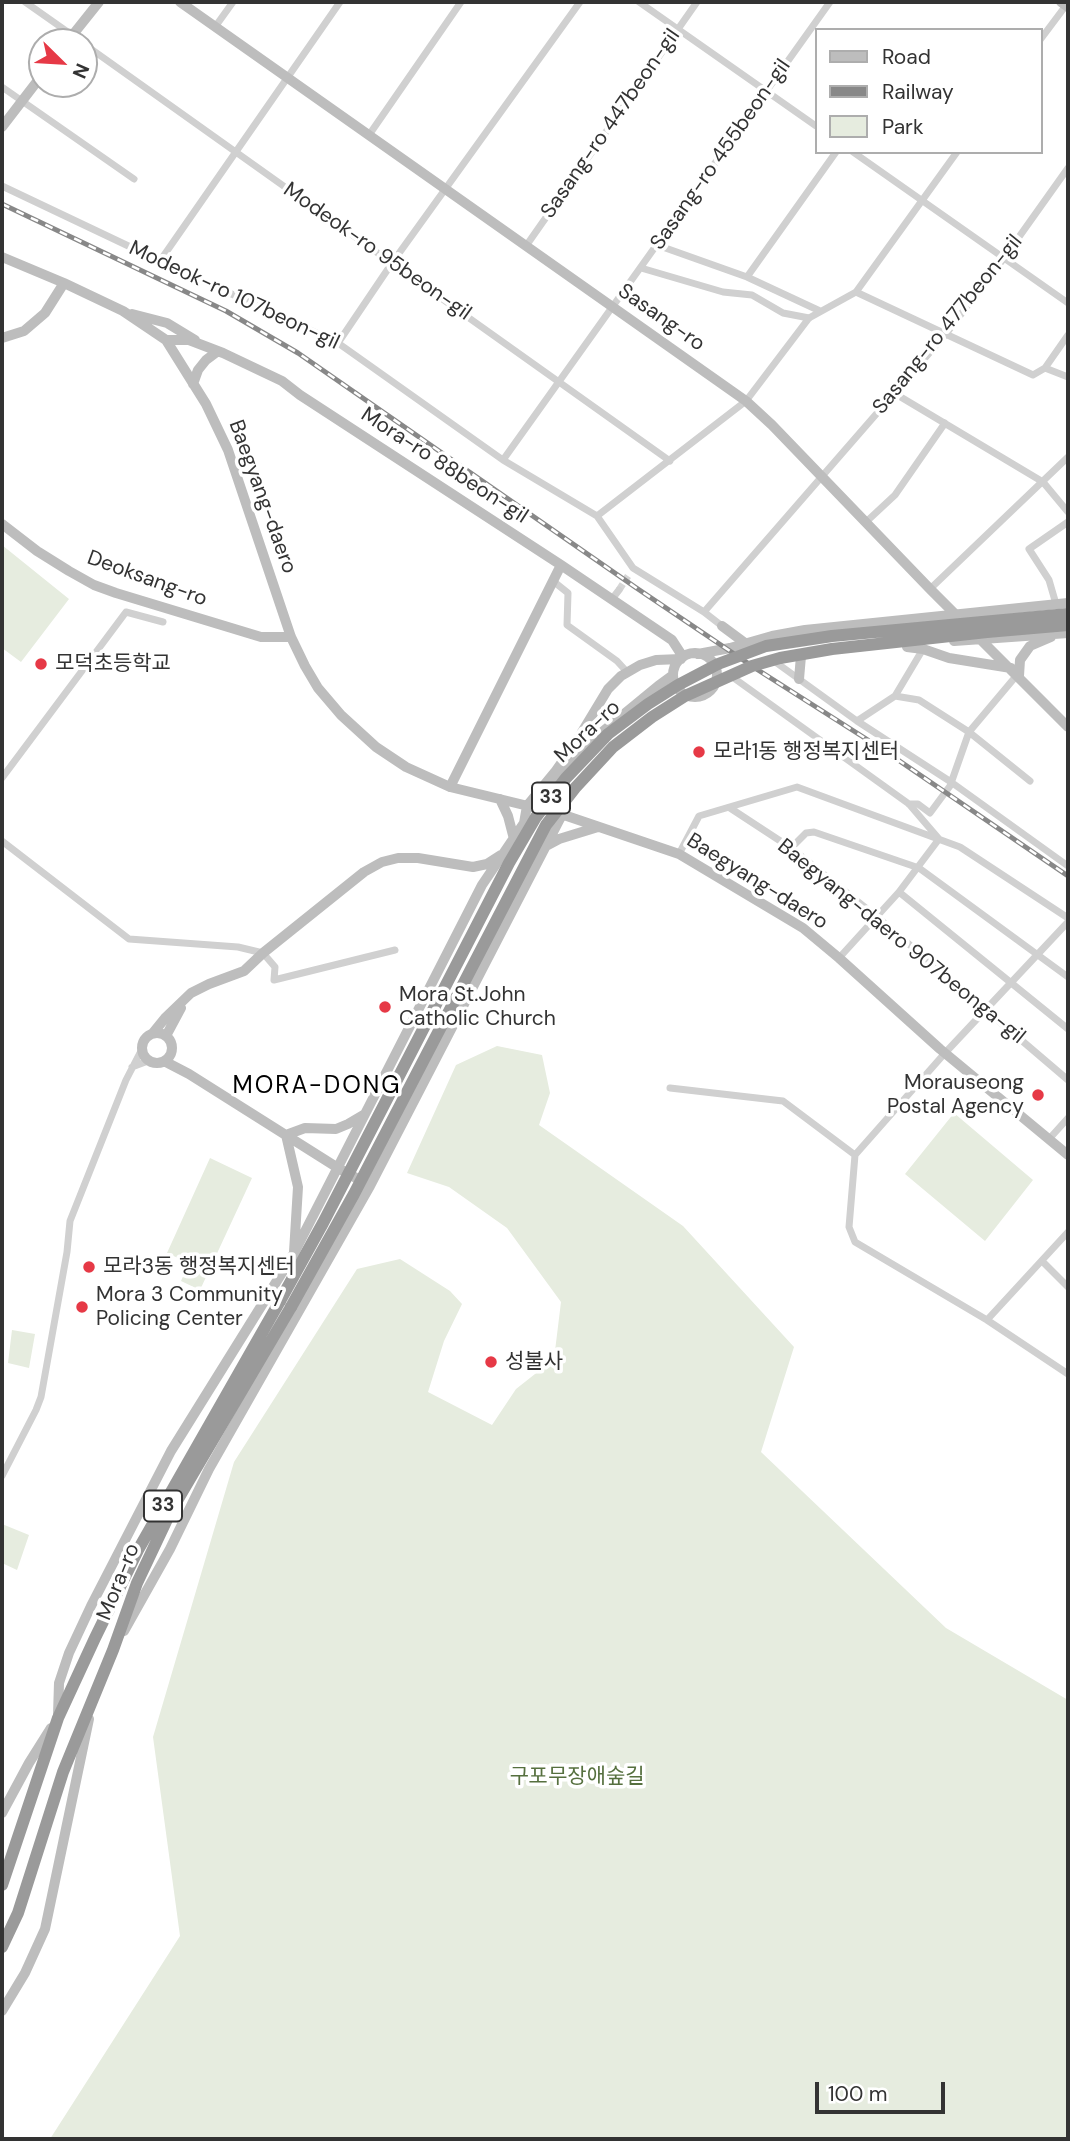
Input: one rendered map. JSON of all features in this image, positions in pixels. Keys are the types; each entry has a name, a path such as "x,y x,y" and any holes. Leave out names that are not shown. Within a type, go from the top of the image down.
{"highway":[{"name":"Mora-ro","path":"2,1947 18,1913 63,1772 137,1583 170,1511 286,1304 323,1223 509,863 544,807 566,778 608,734 648,704 718,664 766,646 832,636 1068,614"},
{"name":"Mora-ro","path":"2,1885 58,1718 138,1550 354,1194 546,825 575,788 613,747 652,716 685,696 752,666 780,658 845,647 1068,625"}],"main road":[{"path":"84,28 99,2"},
{"name":"Sasang-ro","path":"180,2 746,401 1068,727"},
{"path":"2,127 28,94"},
{"name":"Baegyang-daero","path":"2,257 123,311 166,340 206,404 228,450 291,637 318,688 341,715 376,747 406,767 450,787 561,814 679,854 803,928 1068,1155"},
{"path":"2,338 24,331 45,313 64,283"},
{"path":"123,311 167,323 205,345"},
{"name":"Mora-ro 88beon-gil","path":"166,340 189,340 205,345 282,381 311,403 672,640 682,658"},
{"path":"193,384 198,370 218,351"},
{"name":"Deoksang-ro","path":"2,524 37,551 94,585 261,637 291,637"},
{"path":"450,787 561,565"},
{"path":"933,616 940,598"},
{"path":"698,654 709,658 713,663 716,680 711,690 705,694 691,696 678,689 673,675 674,668 689,654 725,649 805,630 1068,603"},
{"path":"722,626 745,643"},
{"path":"722,626 725,649"},
{"path":"716,680 802,656 1063,634"},
{"path":"907,647 1016,673 1020,660 1031,646 1063,634"},
{"path":"799,679 802,656"},
{"name":"Mora-ro","path":"58,1718 59,1683 69,1653 91,1606 171,1451 293,1255 482,885 507,851 608,689 640,665 656,660 682,658"},
{"name":"Mora-ro","path":"532,807 586,746 673,675"},
{"name":"Mora-ro","path":"113,1650 170,1549 209,1469 370,1186 561,814 584,784 625,741 665,709 691,696"},
{"path":"500,799 514,839"},
{"path":"544,847 559,839 598,827"},
{"path":"172,1052 164,1061 148,1061 142,1049 145,1038 191,993 244,971 262,953 364,872 382,862 398,858 418,858 473,867 487,864 507,851"},
{"path":"473,867 482,885"},
{"path":"463,924 463,929 475,939 485,939 500,931"},
{"path":"166,1036 191,993"},
{"path":"153,1033 166,1036 171,1042 172,1052 189,1074"},
{"path":"164,1061 370,1186"},
{"path":"286,1135 305,1128 336,1129 366,1113"},
{"path":"286,1135 298,1186 293,1255"},
{"path":"2,2011 25,1973 45,1928 93,1698"},
{"path":"3,1809 58,1718"}],"street":[{"name":"Modeok-ro 95beon-gil","path":"24,2 59,28"},
{"path":"215,27 233,2"},
{"path":"160,261 340,2"},
{"path":"369,135 461,2"},
{"path":"338,343 392,263 580,2"},
{"path":"639,2 814,125"},
{"name":"Sasang-ro 447beon-gil","path":"526,246 697,2"},
{"name":"Sasang-ro 455beon-gil","path":"503,460 830,2"},
{"path":"1042,37 1066,4"},
{"name":"Modeok-ro 95beon-gil","path":"98,56 670,461"},
{"path":"2,87 134,179"},
{"path":"747,277 835,154"},
{"path":"856,154 1068,303"},
{"path":"722,626 633,568 597,516 746,401 809,318 856,292 956,154"},
{"name":"Sasang-ro 477beon-gil","path":"704,612 945,335 1068,168"},
{"name":"Modeok-ro 107beon-gil","path":"2,186 338,343 503,460 597,516"},
{"path":"657,246 747,277 820,311"},
{"path":"641,268 723,292 752,295 783,313 809,318"},
{"path":"856,292 1033,375 1045,368 1068,335"},
{"path":"1045,368 1068,377"},
{"path":"894,393 1044,482 1068,512"},
{"path":"866,523 894,495 945,423"},
{"path":"930,589 1068,457"},
{"path":"1056,604 1049,580 1029,549 1068,522"},
{"path":"628,576 633,568"},
{"path":"553,581 568,593 567,625 617,661 628,673"},
{"path":"612,599 619,590"},
{"name":"Deoksang-ro","path":"2,778 126,612 163,622"},
{"path":"857,721 895,696 923,649"},
{"path":"774,662 857,721 951,782 1068,866"},
{"path":"909,804 918,804 930,813 951,782 969,732 1016,673"},
{"path":"731,676 909,804 939,839"},
{"path":"895,696 919,700 969,732 1030,781"},
{"path":"679,854 699,816 797,787 960,847 1068,920 855,1155 849,1227 855,1242 987,1320 1068,1374"},
{"name":"Baegyang-daero 907beonga-gil","path":"730,808 791,848 877,917 1068,1080"},
{"path":"791,848 806,833 814,832 919,868 1068,977"},
{"name":"Baegyang-daero","path":"839,958 899,892 939,839"},
{"path":"2,841 129,939 238,947 262,953 275,967 274,980 395,950"},
{"path":"899,892 1068,1029"},
{"path":"2,1476 41,1397 70,1221 131,1067 142,1049"},
{"path":"131,1067 148,1061"},
{"path":"670,1088 783,1101 855,1155"},
{"path":"1050,1138 1068,1118"},
{"path":"987,1320 1068,1232"},
{"path":"1042,1261 1068,1287"}],"green space":[{"path":"2,545 69,599 21,662 2,648"},
{"name":"구포무장애숲길","path":"497,1046 542,1055 550,1093 539,1125 683,1226 794,1347 761,1452 946,1628 1068,1700 1068,2139 50,2139 180,1936 153,1737 234,1462 357,1269 400,1259 450,1291 462,1304 444,1341 428,1392 492,1425 516,1389 554,1359 561,1302 507,1228 449,1187 407,1173 456,1065"},
{"path":"954,1113 1033,1180 985,1241 905,1174"},
{"path":"210,1158 252,1178 200,1290 181,1281 189,1263 167,1253"},
{"path":"12,1330 35,1334 29,1368 8,1363"},
{"path":"2,1524 29,1535 17,1570 2,1563"}],"tunnel":[{"path":"619,590 628,576"}],"railway":[{"path":"2,204 226,311 298,353 635,587 882,749 1068,876"}],"place":[{"name":"모덕초등학교","path":"41,664"},
{"name":"모라1동 행정복지센터","path":"699,752"},
{"name":"Mora St.John Catholic Church","path":"385,1007"},
{"name":"Morauseong Postal Agency","path":"1038,1095"},
{"name":"모라3동 행정복지센터","path":"89,1267"},
{"name":"Mora 3 Community Policing Center","path":"82,1307"},
{"name":"성불사","path":"491,1362"}],"district":[{"name":"MORA-DONG","path":"317,1087"}]}
